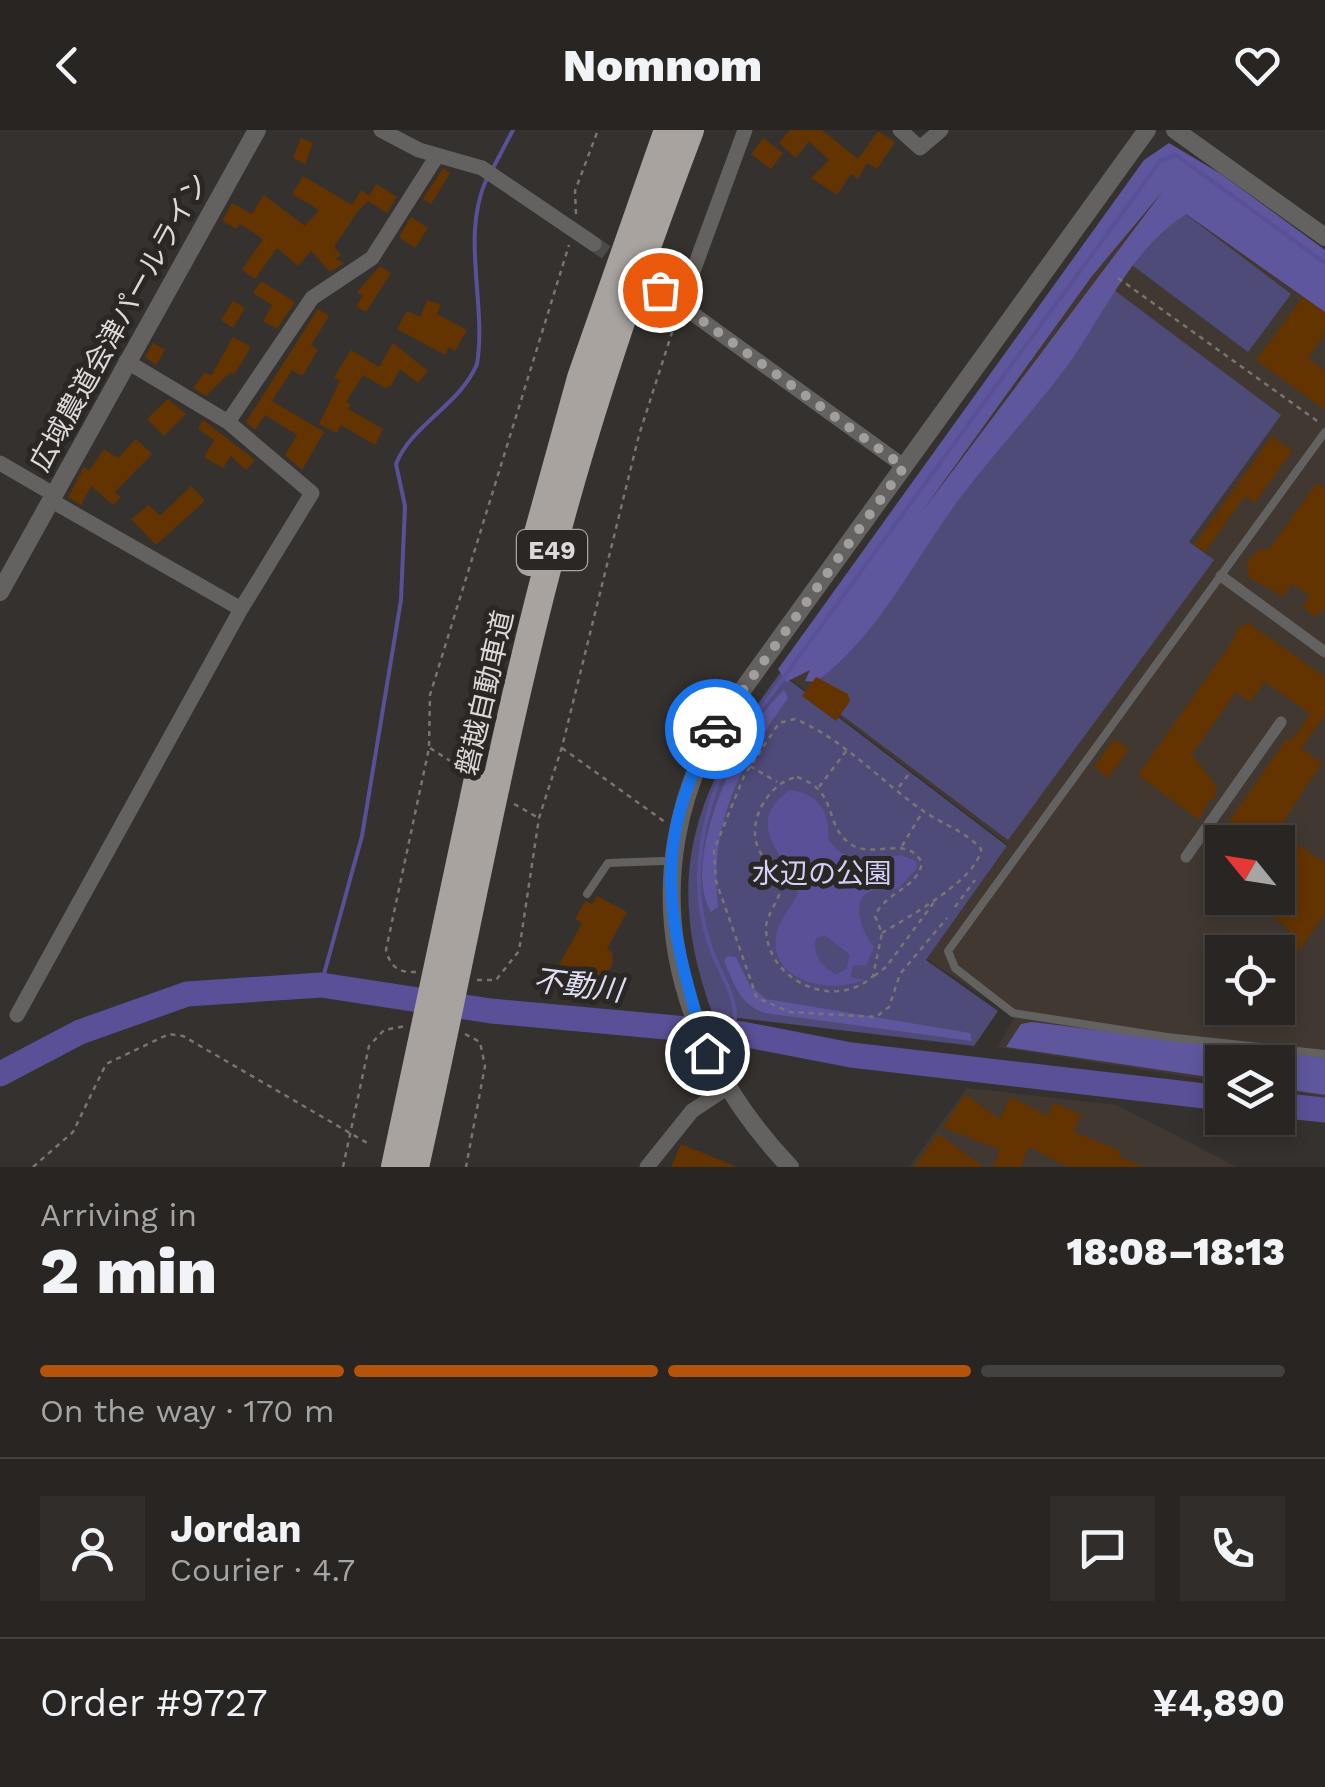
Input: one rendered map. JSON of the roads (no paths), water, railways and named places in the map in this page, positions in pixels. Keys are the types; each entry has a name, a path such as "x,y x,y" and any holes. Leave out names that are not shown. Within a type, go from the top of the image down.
{"highway":[{"name":"磐越自動車道","path":"415,1167 436,1027 503,668 556,461 614,277 668,130"},
{"name":"磐越自動車道","path":"446,978 488,823 555,540 600,383 690,130"},
{"name":"磐越自動車道","path":"395,1167 436,1027"}],"street":[{"name":"広域農道会津パールライン","path":"0,592 257,130"},
{"path":"382,130 502,179 594,244"},
{"path":"681,304 745,130"},
{"path":"900,130 920,148 941,130"},
{"path":"790,1167 725,1088 707,1053 684,986 670,886 676,827 695,766 720,721 1147,130"},
{"path":"1175,130 1322,229"},
{"path":"228,422 312,298 372,258 438,156"},
{"path":"660,290 904,467"},
{"path":"16,1015 241,610 312,493 228,422 126,362"},
{"path":"0,463 241,610"},
{"path":"1221,576 1325,652"},
{"path":"1186,858 1282,722"},
{"path":"646,1167 692,1110 725,1088"}],"lane":[{"path":"1325,429 950,944 948,957 955,968 1013,1013 1167,1038 1325,1054"},
{"path":"587,894 608,863 663,862"}],"waterway":[{"path":"492,170 513,130"},
{"path":"733,1036 733,1000 704,923 699,873 712,799 730,751 1161,160 1176,155 1325,263"},
{"path":"321,985 362,836 401,600 405,506 396,464 413,437 459,391 477,364 475,223 487,178"},
{"name":"不動川","path":"0,1074 80,1032 187,994 321,985 491,1011 742,1034 851,1055 1205,1096"},
{"name":"不動川","path":"1295,1107 1325,1110"}],"tunnel":[{"path":"594,244 660,290"}],"park label":[{"name":"水辺の公園","path":"822,873"}]}
